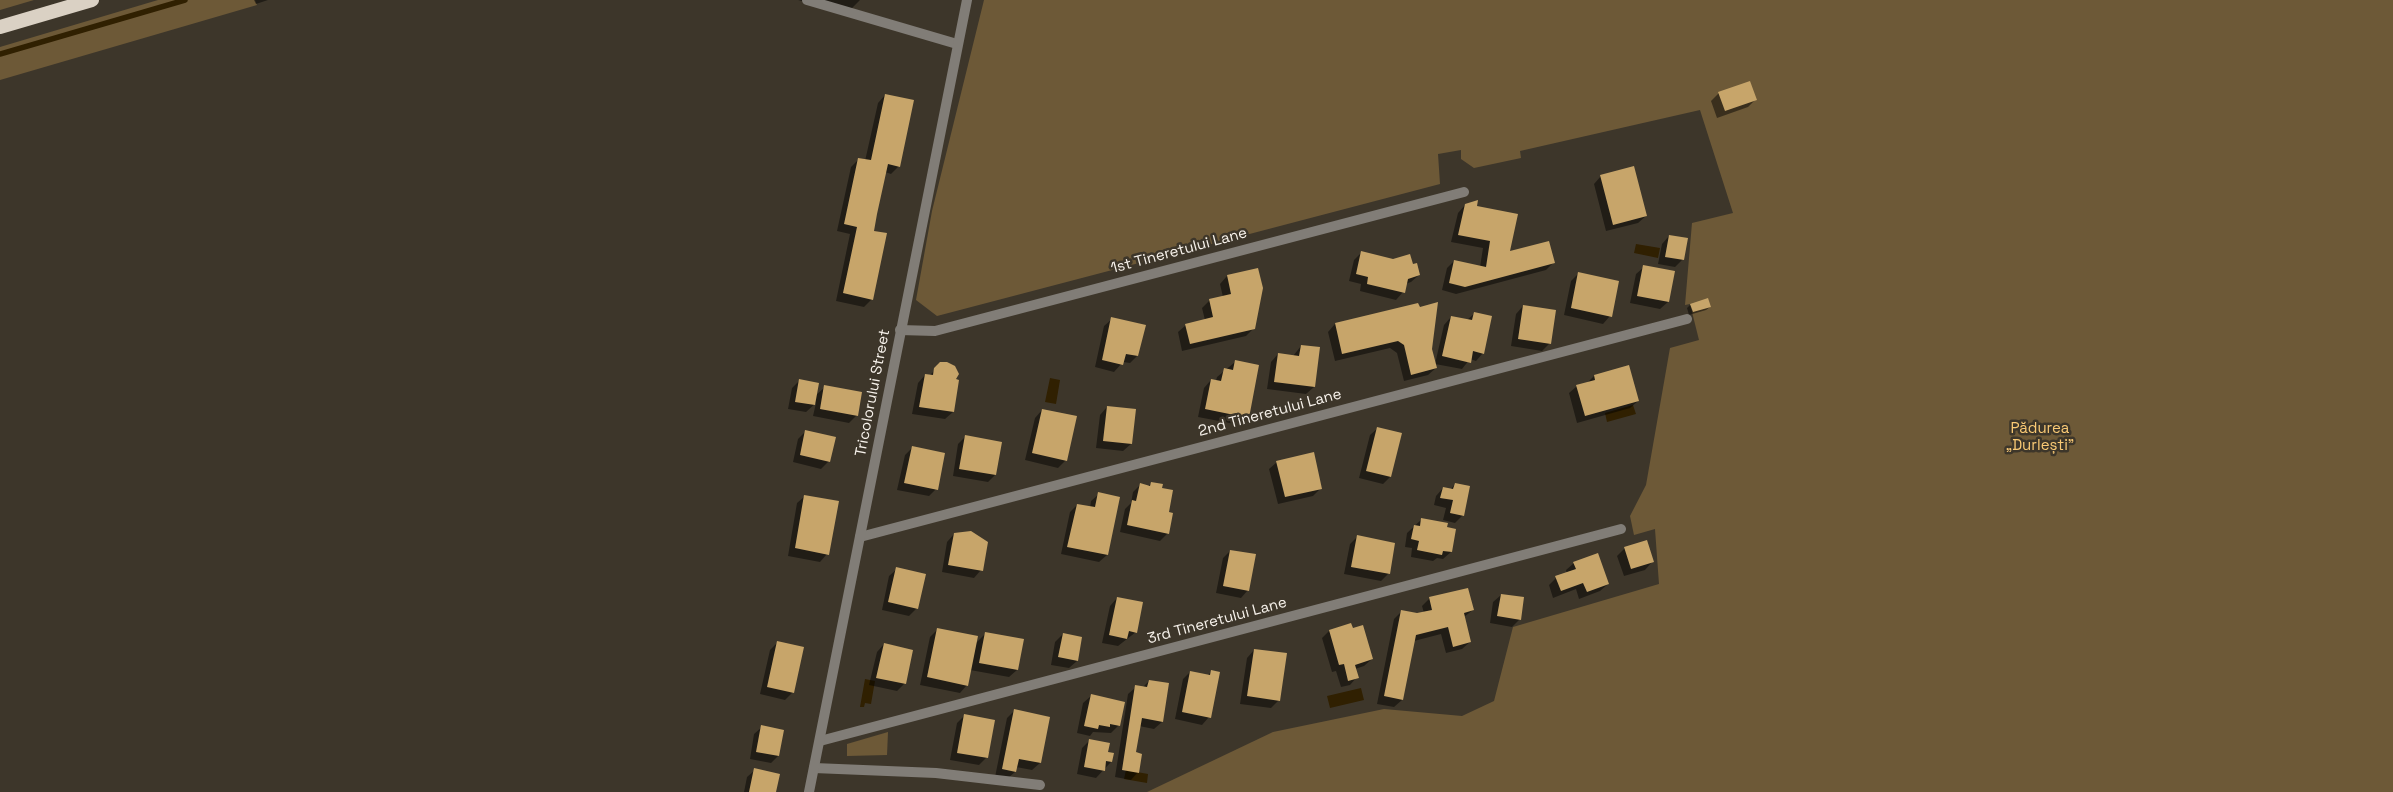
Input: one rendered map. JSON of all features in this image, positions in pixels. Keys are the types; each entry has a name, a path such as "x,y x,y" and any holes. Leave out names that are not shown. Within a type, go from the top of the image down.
{"highway":[{"path":"0,26 92,0"}],"street":[{"path":"807,0 957,44"},
{"name":"Tricolorului Street","path":"809,792 967,0"},
{"name":"1st Tineretului Lane","path":"900,330 935,331 1464,192"},
{"name":"2nd Tineretului Lane","path":"860,536 1687,319"},
{"name":"3rd Tineretului Lane","path":"820,741 1621,529"},
{"path":"814,768 936,773 1040,785"}],"green space":[{"path":"0,0 34,0 0,10"},
{"path":"158,0 255,0 257,5 0,80 0,47"},
{"name":"Pădurea „Durlești”","path":"984,0 2393,0 2393,792 1147,792 1273,732 1384,709 1462,716 1494,701 1513,627 1659,584 1655,529 1634,535 1630,516 1646,485 1670,348 1699,340 1690,304 1685,305 1692,223 1733,213 1700,110 1520,151 1521,158 1474,168 1461,159 1461,150 1438,154 1440,184 937,316 916,300 932,211"},
{"path":"888,732 887,755 847,756 847,744"}],"shaded area":[{"path":"1636,244 1660,248 1658,258 1634,253"},
{"path":"1050,378 1060,380 1056,404 1045,402"},
{"path":"1633,405 1636,414 1607,422 1605,413"},
{"path":"865,679 875,681 871,704 865,703 864,707 860,707"},
{"path":"1361,688 1364,700 1330,708 1327,696"},
{"path":"1126,770 1148,774 1147,783 1124,779"}],"building":[{"path":"1750,81 1757,100 1725,111 1718,92"},
{"path":"885,94 914,100 900,167 888,164 877,214 874,231 887,233 873,300 843,293 857,227 844,224 858,158 871,160"},
{"path":"1634,166 1647,216 1613,225 1600,175"},
{"path":"1478,200 1477,206 1518,214 1510,251 1549,241 1555,263 1465,287 1449,283 1454,260 1486,267 1490,241 1458,235 1465,204"},
{"path":"1669,235 1688,238 1684,260 1665,257"},
{"path":"1361,251 1393,259 1410,254 1413,264 1417,263 1420,275 1408,279 1405,293 1367,284 1368,277 1356,274"},
{"path":"1643,265 1675,271 1669,302 1637,296"},
{"path":"1258,268 1263,288 1255,329 1190,344 1185,324 1213,317 1209,299 1231,294 1227,275"},
{"path":"1578,272 1619,281 1612,317 1571,308"},
{"path":"1708,298 1711,307 1693,312 1690,304"},
{"path":"1438,302 1432,349 1437,368 1411,375 1404,345 1398,341 1342,354 1335,323 1418,303 1420,307"},
{"path":"1523,305 1556,310 1551,344 1518,339"},
{"path":"1474,312 1492,316 1484,354 1473,351 1471,363 1442,356 1451,316 1472,320"},
{"path":"1111,317 1146,325 1138,356 1126,354 1123,365 1102,360"},
{"path":"1301,345 1320,347 1315,387 1274,382 1278,353 1299,356"},
{"path":"1235,360 1259,365 1249,418 1205,409 1211,379 1221,381 1224,368 1233,370"},
{"path":"940,362 947,362 955,366 959,374 956,379 959,380 954,412 919,407 925,374 933,375 934,368"},
{"path":"1629,365 1639,401 1585,416 1576,385 1595,380 1594,375"},
{"path":"799,379 819,383 815,405 795,402"},
{"path":"824,385 862,392 858,416 820,409"},
{"path":"1107,406 1136,409 1132,444 1103,441"},
{"path":"1042,409 1077,416 1067,461 1032,453"},
{"path":"1377,427 1402,433 1391,477 1366,471"},
{"path":"805,430 836,437 830,462 800,455"},
{"path":"965,435 1002,442 996,475 959,469"},
{"path":"912,446 945,453 938,490 904,483"},
{"path":"1314,452 1322,489 1285,497 1276,461"},
{"path":"1151,482 1163,484 1162,488 1173,490 1169,512 1173,513 1169,534 1127,525 1132,500 1136,501 1140,483 1150,486"},
{"path":"1455,483 1470,486 1464,516 1450,513 1453,500 1440,498 1443,487 1453,489"},
{"path":"1098,492 1120,497 1108,555 1067,547 1077,504 1095,507"},
{"path":"804,495 839,501 829,555 795,548"},
{"path":"1421,518 1448,523 1447,527 1456,529 1452,552 1443,551 1442,555 1417,550 1419,541 1411,539 1414,525 1420,526"},
{"path":"971,531 988,542 983,571 948,565 954,533"},
{"path":"1357,535 1395,543 1390,574 1351,567"},
{"path":"1647,540 1654,562 1631,569 1624,547"},
{"path":"1230,550 1256,554 1249,591 1223,586"},
{"path":"1598,553 1609,584 1587,592 1583,583 1561,591 1555,576 1576,569 1573,562"},
{"path":"896,567 926,574 918,609 888,602"},
{"path":"1468,588 1474,610 1464,613 1471,642 1453,647 1448,627 1416,635 1403,700 1384,696 1401,610 1417,613 1432,610 1429,597"},
{"path":"1501,594 1524,597 1521,620 1497,616"},
{"path":"1117,597 1143,602 1137,633 1129,631 1127,639 1109,635"},
{"path":"1351,623 1353,628 1363,625 1373,659 1355,665 1359,678 1348,681 1344,664 1339,665 1329,630"},
{"path":"937,628 978,636 968,686 927,677"},
{"path":"985,632 1024,639 1018,670 979,663"},
{"path":"1063,633 1082,637 1078,661 1058,657"},
{"path":"777,641 804,647 794,693 767,687"},
{"path":"884,643 913,650 906,684 876,678"},
{"path":"1254,649 1287,653 1280,701 1247,696"},
{"path":"1211,670 1220,672 1211,718 1182,712 1190,671 1210,675"},
{"path":"1149,680 1169,683 1163,722 1142,718 1136,752 1142,754 1139,773 1122,770 1135,685 1147,687"},
{"path":"1091,694 1125,702 1120,726 1110,724 1110,727 1099,725 1098,729 1084,726"},
{"path":"1014,709 1050,717 1041,763 1019,759 1016,772 1002,769"},
{"path":"964,714 995,720 988,758 957,753"},
{"path":"761,725 784,730 779,756 756,752"},
{"path":"1089,739 1110,743 1108,752 1114,753 1112,762 1106,761 1105,771 1084,767"},
{"path":"754,768 780,774 776,792 749,792"}],"waterway":[{"path":"0,54 185,0"}]}
